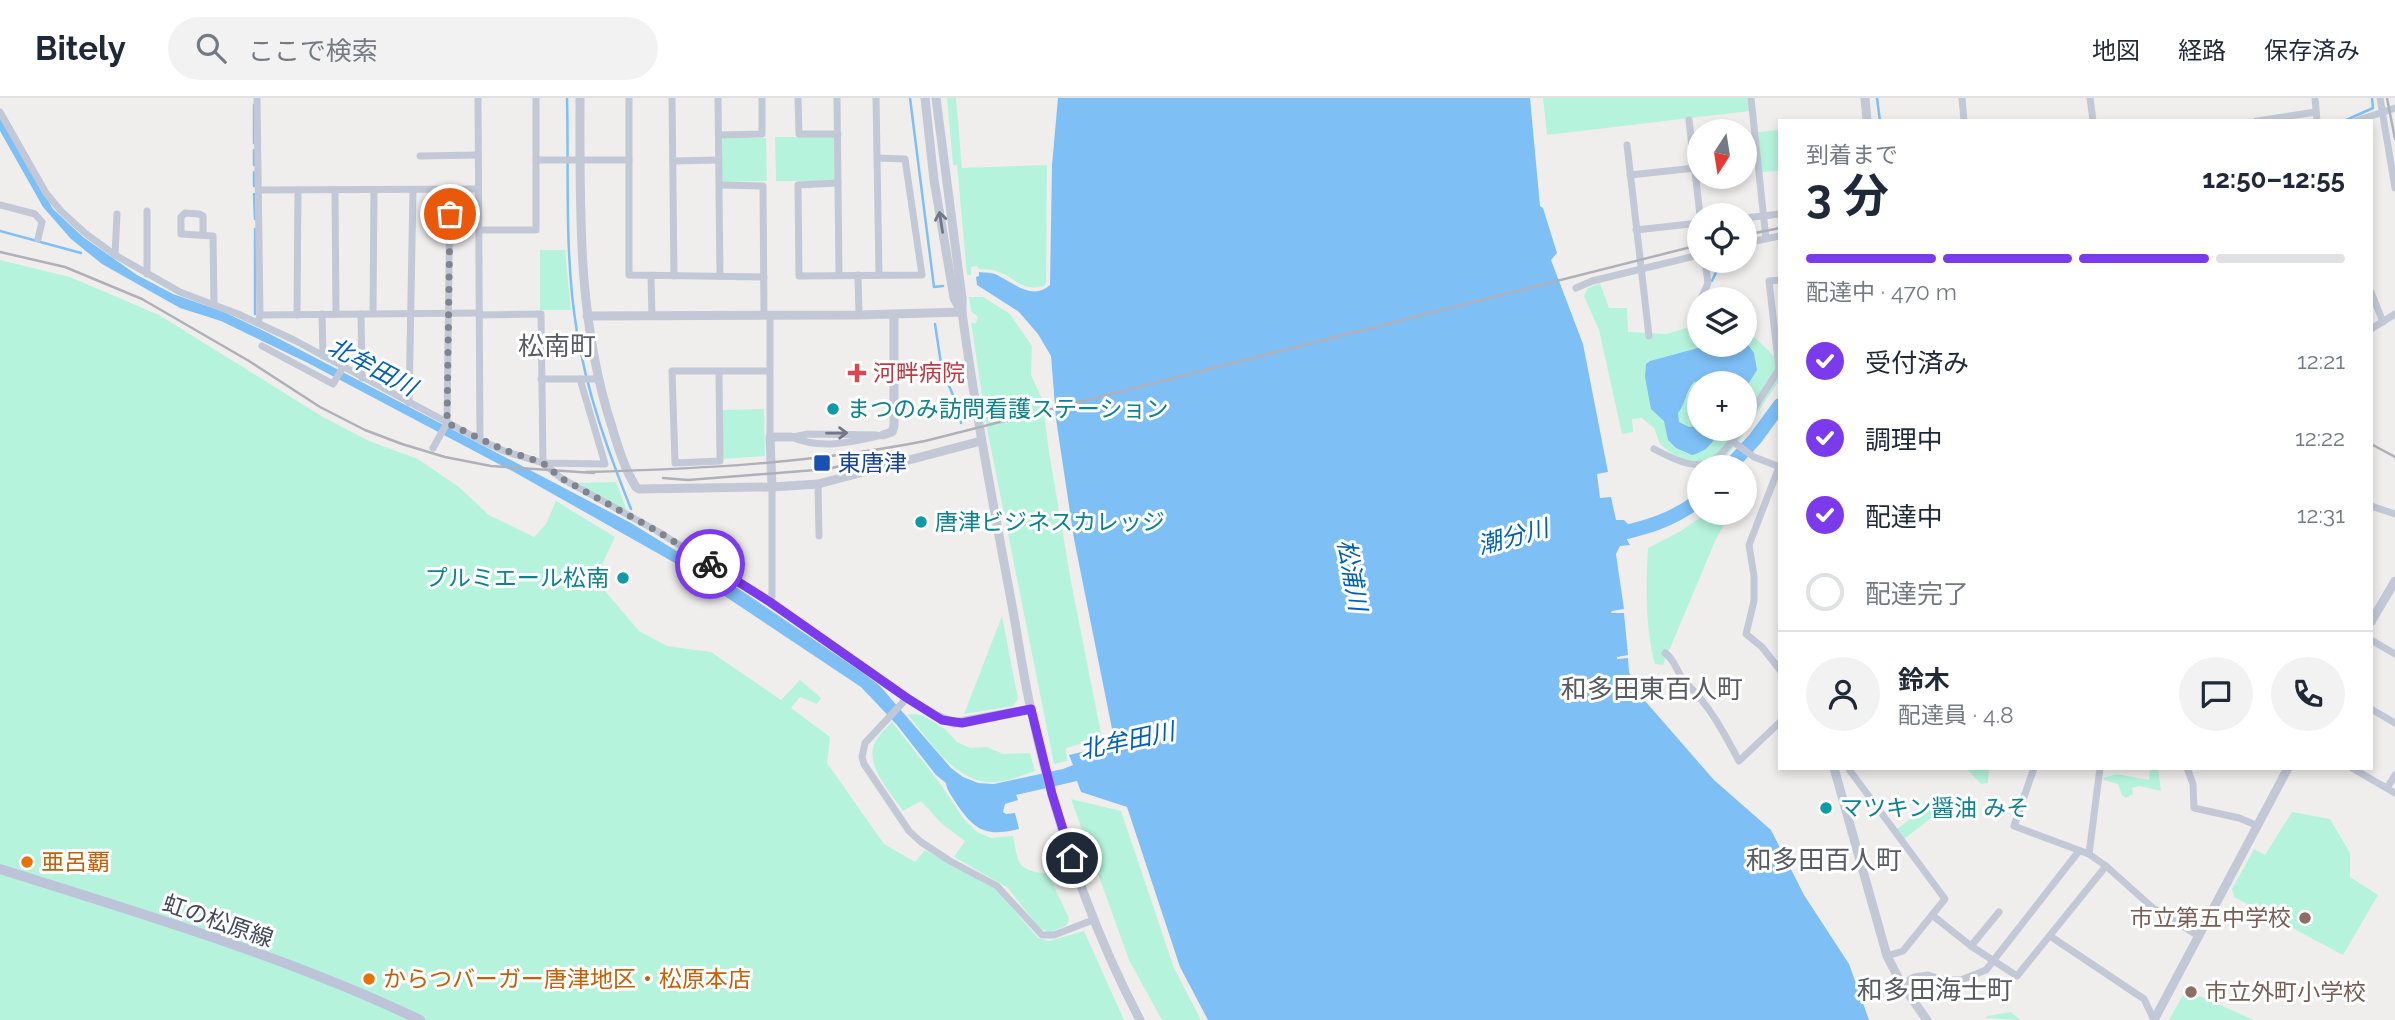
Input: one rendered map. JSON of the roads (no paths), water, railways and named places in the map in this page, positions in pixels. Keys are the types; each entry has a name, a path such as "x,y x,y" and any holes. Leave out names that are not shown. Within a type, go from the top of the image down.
{"main road":[{"name":"虹の松原線","path":"0,869 267,958 355,990 420,1020"}],"street":[{"path":"257,98 259,319"},
{"path":"478,98 480,440"},
{"path":"479,230 536,230 536,98"},
{"path":"0,113 46,193 61,211 85,233 146,274 180,292 259,319 342,368 480,440 543,463 605,464 588,379 587,316 572,160 580,98"},
{"path":"629,98 629,275 764,276"},
{"path":"672,98 674,276"},
{"path":"718,98 720,276"},
{"path":"719,135 762,134 762,98"},
{"path":"798,98 799,134 838,134"},
{"path":"838,98 839,275"},
{"path":"876,98 878,275"},
{"path":"925,98 934,180 951,285 954,299 962,312"},
{"path":"936,98 981,441 1031,709 1052,794 1093,920 1122,987 1140,1020"},
{"path":"1751,98 1766,239"},
{"path":"1865,98 1867,119"},
{"path":"1962,98 1964,119"},
{"path":"2090,98 2093,119"},
{"path":"2287,119 2317,117 2315,98"},
{"path":"2380,98 2395,188"},
{"path":"2361,119 2395,106 2394,98"},
{"path":"1627,145 1649,336"},
{"path":"420,156 478,155"},
{"path":"838,183 798,185 799,276 922,275 905,159 878,158"},
{"path":"536,160 629,160"},
{"path":"673,161 719,160"},
{"path":"1630,175 1687,169"},
{"path":"720,186 763,186 772,487 770,602"},
{"path":"433,447 446,424 450,189"},
{"path":"259,190 478,189"},
{"path":"297,315 298,190"},
{"path":"335,190 336,314"},
{"path":"373,313 374,190"},
{"path":"409,403 412,190"},
{"path":"0,205 35,214 42,222 38,239"},
{"path":"146,274 147,211"},
{"path":"116,255 117,214"},
{"path":"1757,217 1778,214"},
{"path":"1636,230 1687,224"},
{"path":"203,235 214,236 214,304"},
{"path":"1757,241 1778,236"},
{"path":"1576,288 1592,281 1687,258"},
{"path":"858,275 859,315"},
{"path":"652,276 652,316"},
{"path":"1778,280 1769,281 1778,360"},
{"path":"2373,297 2383,321"},
{"path":"587,316 894,315 962,312"},
{"path":"259,319 373,313 541,314 543,463 561,478 657,531 770,602 904,701 954,723 1031,709"},
{"path":"323,314 323,356"},
{"path":"361,314 362,378"},
{"path":"2373,328 2395,314"},
{"path":"771,437 791,437 807,444 847,443 892,432 894,315"},
{"path":"262,346 334,384 342,368"},
{"path":"719,371 720,461 675,463 672,371 719,371 769,371"},
{"path":"1757,403 1778,371"},
{"path":"541,379 588,379"},
{"path":"588,379 634,484 639,489 818,484 981,441"},
{"path":"1654,449 1681,463 1696,466 1716,459 1734,443 1754,457 1778,467"},
{"path":"1778,470 1749,545 1754,576 1754,601 1746,634 1762,647 1778,667"},
{"path":"818,484 819,536"},
{"path":"2373,507 2395,514"},
{"path":"2373,619 2395,583"},
{"path":"2373,641 2395,654"},
{"path":"1665,653 1671,657 1686,683 1700,695 1740,761 1778,724"},
{"path":"904,701 864,743 862,757 881,792 909,831 950,861 997,886 1042,935 1054,935 1093,920"},
{"path":"2373,710 2395,723"},
{"path":"1835,770 1887,956 1902,985 1927,1020"},
{"path":"1849,770 1945,899 1903,951 1887,956"},
{"path":"2033,770 2014,826 2089,854 2139,897 2197,936"},
{"path":"2089,854 2100,770"},
{"path":"2188,770 2193,784 2194,807 2256,825"},
{"path":"2154,1020 2287,770"},
{"path":"2356,770 2395,793"},
{"path":"2387,788 2395,775"},
{"path":"1902,985 1914,977 1928,975 1961,981 1986,970 2079,851"},
{"path":"1932,915 1971,946 2017,976 2106,866"},
{"path":"1971,946 1999,912"},
{"path":"2050,936 2144,999 2154,1020"}],"water":[{"path":"1058,98 1530,98 1540,206 1543,208 1557,253 1551,260 1583,344 1608,472 1597,474 1600,498 1611,497 1616,520 1632,524 1633,537 1626,538 1630,545 1620,546 1616,554 1624,609 1611,613 1624,613 1628,655 1617,659 1628,658 1629,672 1639,694 1714,780 1771,830 1804,895 1849,964 1869,1020 1208,1020 1180,967 1127,807 1081,792 1077,781 1016,795 1018,800 1005,804 1003,812 1015,813 1019,829 990,832 976,826 956,803 946,783 936,775 897,725 861,687 675,563 514,472 308,363 221,321 180,308 102,264 71,239 43,207 0,131 0,118 53,209 83,237 137,275 173,294 224,312 270,334 631,523 745,593 863,673 880,686 951,768 978,783 994,784 1063,769 1073,765 1069,755 1115,744 1074,539 1056,419 1051,356 1038,334 1019,312 977,285 976,277 979,272 992,273 1030,291 1050,285 1052,165"},
{"path":"1687,351 1687,357 1755,357 1757,370 1687,371 1687,395 1678,413 1679,422 1687,426 1687,441 1713,441 1706,449 1692,455 1676,448 1668,440 1664,421 1651,409 1645,377 1646,364"}],"waterway":[{"path":"567,98 570,274 577,332 599,422 631,509"},
{"path":"910,98 934,287 943,286"},
{"name":"潮分川","path":"1877,98 1880,119"},
{"path":"2348,119 2373,108 2372,98"},
{"path":"254,105 254,143"},
{"path":"254,150 254,165"},
{"path":"254,172 254,186"},
{"path":"254,194 255,219"},
{"path":"255,229 255,314"},
{"path":"0,231 81,253"},
{"path":"1712,281 1716,273"},
{"path":"935,324 942,370 957,404 961,423"},
{"name":"潮分川","path":"1740,455 1778,408"},
{"name":"潮分川","path":"1614,535 1659,522 1687,508"}],"railway":[{"path":"2387,98 2395,139"},
{"path":"1757,233 1778,228"},
{"path":"586,472 756,464 841,455 925,441 1687,248"},
{"path":"0,252 65,267 142,299 249,361 320,407 365,430 402,444 445,457 491,466 594,473"},
{"path":"2373,445 2395,457"},
{"path":"663,478 688,480 828,469 855,462"}],"place":[{"name":"河畔病院","path":"857,373"},
{"name":"まつのみ訪問看護ステーション","path":"833,409"},
{"name":"東唐津","path":"822,463"},
{"name":"唐津ビジネスカレッジ","path":"921,522"},
{"name":"プルミエール松南","path":"623,578"},
{"name":"マツキン醤油 みそ","path":"1826,808"},
{"name":"亜呂覇","path":"27,862"},
{"name":"市立第五中学校","path":"2305,918"},
{"name":"からつバーガー唐津地区・松原本店","path":"369,979"},
{"name":"市立外町小学校","path":"2191,992"}],"district":[{"name":"松南町","path":"557,346"},
{"name":"和多田東百人町","path":"1652,689"},
{"name":"和多田百人町","path":"1824,860"},
{"name":"和多田海士町","path":"1935,990"}],"water label":[{"name":"北牟田川","path":"372,367"},
{"name":"松浦川","path":"1352,575"},
{"name":"北牟田川","path":"1127,741"}]}
